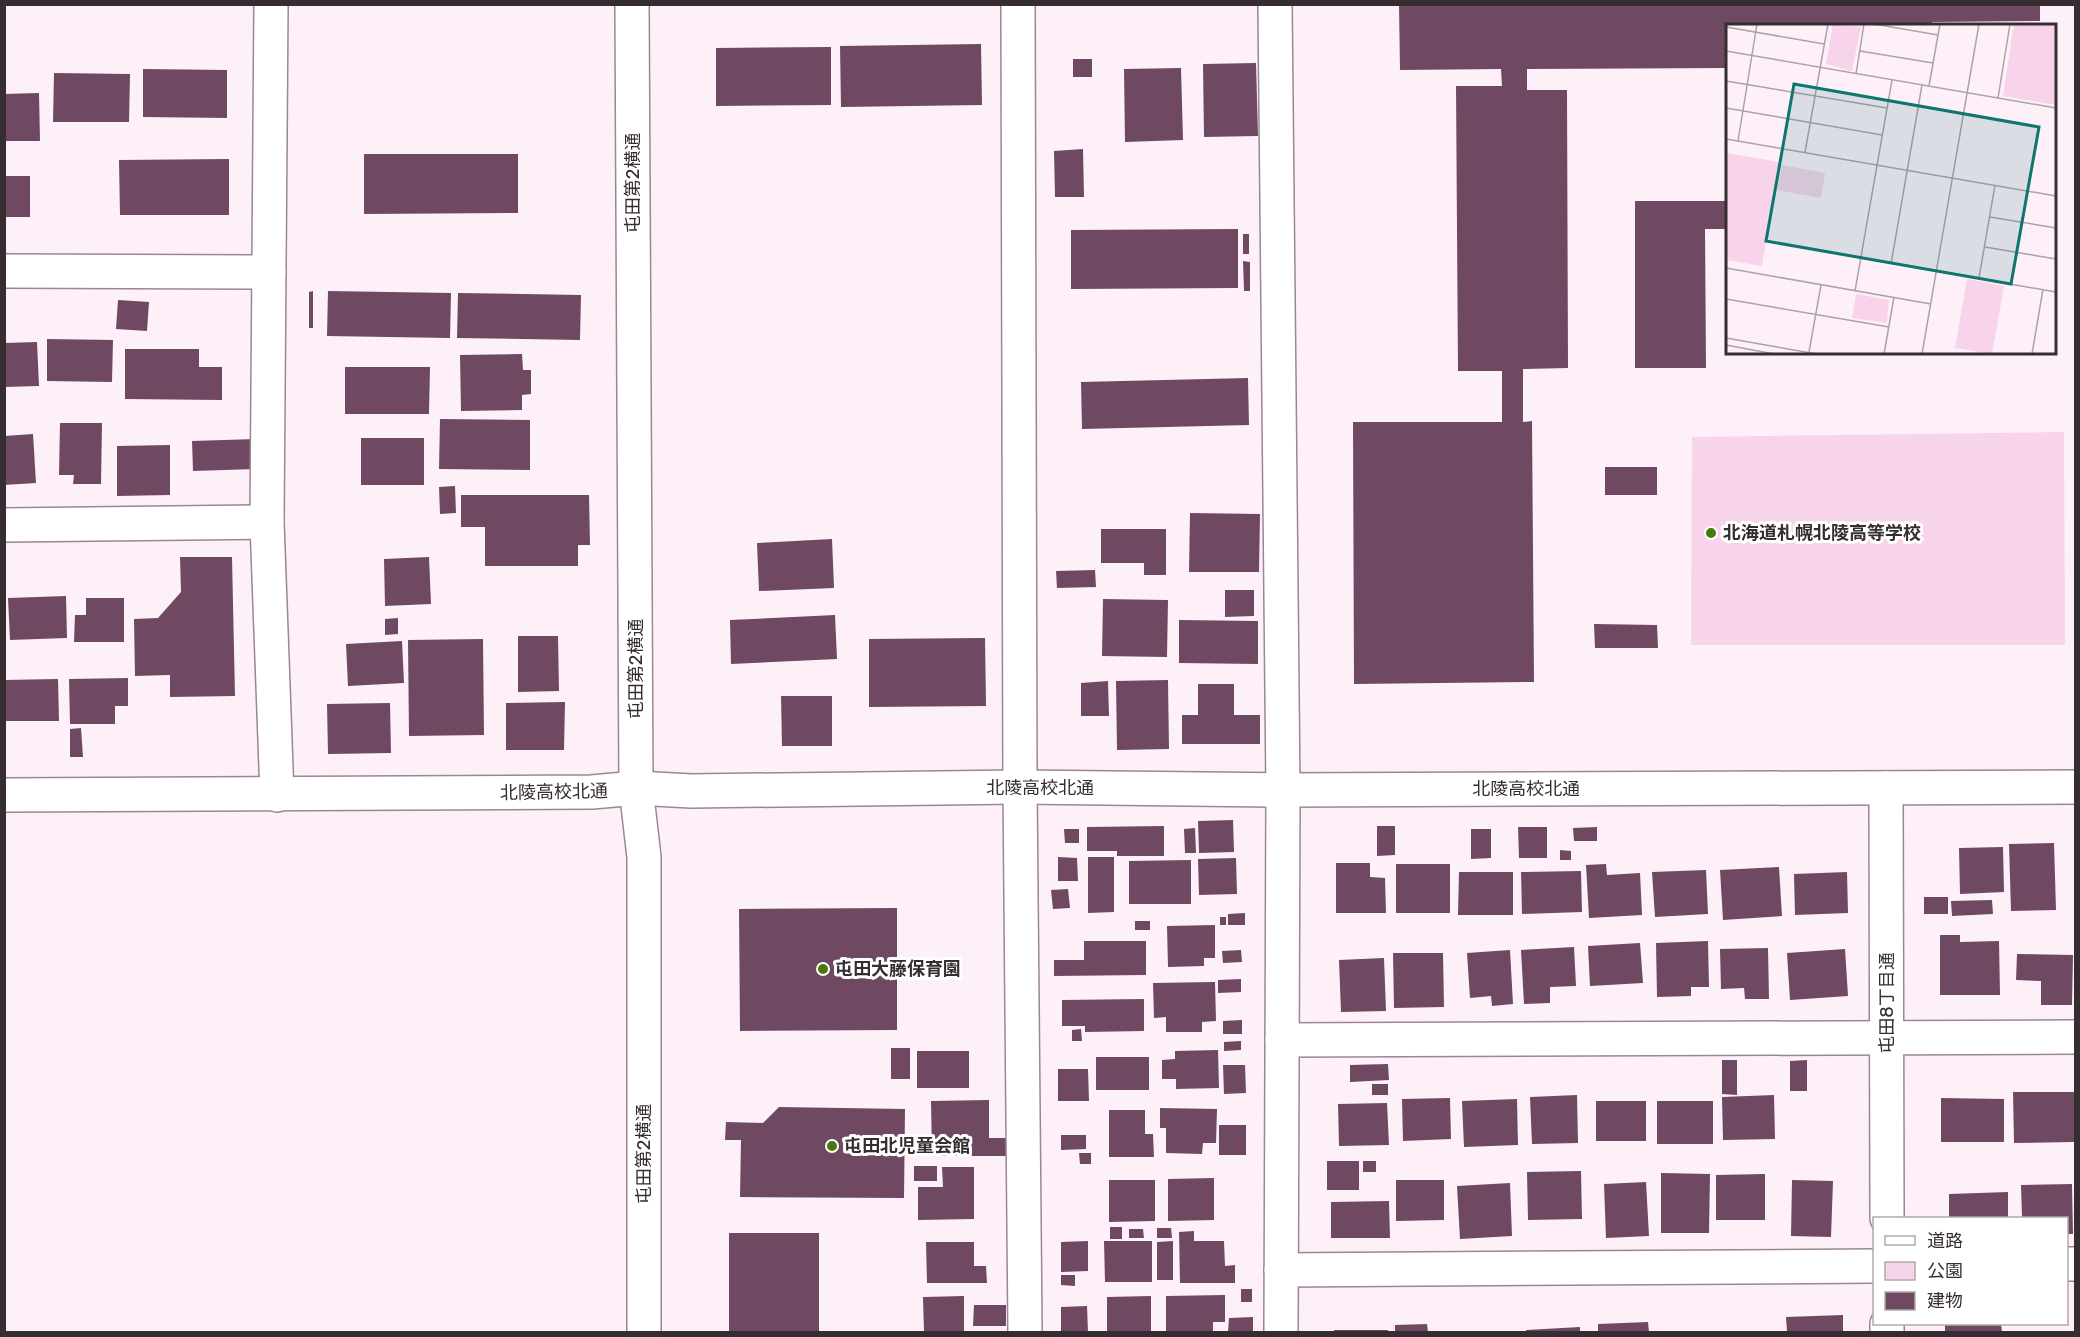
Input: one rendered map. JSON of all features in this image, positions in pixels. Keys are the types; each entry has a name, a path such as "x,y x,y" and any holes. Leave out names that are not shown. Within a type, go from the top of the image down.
{"street":[{"path":"271,4 267,522 277,795"},
{"name":"屯田第2横通","path":"632,4 636,788 644,857 644,1332"},
{"path":"1018,4 1024,1332"},
{"path":"1275,4 1283,790 1281,1332"},
{"path":"4,271 268,272"},
{"path":"4,525 267,522"},
{"name":"北陵高校北通","path":"4,795 591,792 636,788 691,791 1020,788 1283,790 2076,787"},
{"name":"屯田8丁目通","path":"1886,788 1887,1217"},
{"path":"1282,1040 2076,1037"},
{"path":"1281,1270 1873,1266"}],"green space":[{"path":"2064,432 2065,645 1691,645 1692,437"}],"building":[{"path":"1399,4 2040,4 2040,21 1932,22 1932,24 1726,24 1726,68 1527,69 1527,90 1567,90 1568,368 1523,369 1523,422 1532,421 1534,682 1354,684 1353,422 1502,422 1502,371 1458,371 1456,86 1502,86 1501,69 1400,70"},
{"path":"981,44 982,105 841,107 840,46"},
{"path":"831,47 831,105 716,106 716,48"},
{"path":"1073,59 1092,59 1092,77 1073,77"},
{"path":"1256,63 1258,136 1204,137 1203,64"},
{"path":"1181,68 1183,140 1125,142 1124,69"},
{"path":"143,69 227,70 227,118 143,117"},
{"path":"54,73 130,74 129,122 53,122"},
{"path":"39,93 40,141 4,141 4,94"},
{"path":"1083,149 1084,197 1055,197 1054,151"},
{"path":"364,154 518,154 518,213 364,214"},
{"path":"229,159 229,215 120,215 119,160"},
{"path":"4,176 30,176 30,217 4,217"},
{"path":"1635,201 1726,201 1726,229 1705,229 1706,368 1635,368"},
{"path":"1238,229 1238,288 1071,289 1071,230"},
{"path":"1243,234 1249,234 1249,254 1243,254"},
{"path":"1243,261 1250,262 1250,291 1244,291"},
{"path":"313,291 313,328 309,328 309,292"},
{"path":"328,291 451,293 450,338 327,336"},
{"path":"458,293 581,295 580,340 457,338"},
{"path":"118,300 149,302 147,331 116,329"},
{"path":"47,339 113,340 112,382 47,381"},
{"path":"37,342 39,386 4,387 4,343"},
{"path":"125,349 199,349 199,367 222,367 222,400 125,399"},
{"path":"522,354 523,370 531,370 531,394 522,395 522,410 461,411 460,355"},
{"path":"345,367 430,367 429,414 345,414"},
{"path":"1248,378 1249,425 1082,429 1081,382"},
{"path":"440,419 530,420 530,470 439,469"},
{"path":"60,423 102,423 101,484 73,484 74,475 59,475"},
{"path":"33,434 36,483 4,485 4,436"},
{"path":"361,438 424,438 424,485 361,485"},
{"path":"258,439 259,469 193,471 192,441"},
{"path":"170,445 170,495 117,496 117,446"},
{"path":"1605,467 1657,467 1657,495 1605,495"},
{"path":"455,486 456,513 440,514 439,487"},
{"path":"461,495 589,495 590,545 578,545 578,566 485,566 485,527 461,527"},
{"path":"1190,513 1260,514 1259,572 1189,572"},
{"path":"1101,529 1166,529 1166,575 1144,575 1144,563 1101,563"},
{"path":"832,539 834,588 759,591 757,543"},
{"path":"180,557 232,557 235,696 170,697 170,675 135,676 134,619 158,618 181,592"},
{"path":"429,557 431,604 385,606 384,559"},
{"path":"1095,570 1096,587 1057,588 1056,571"},
{"path":"1225,590 1254,590 1254,616 1225,617"},
{"path":"66,596 67,638 10,640 8,598"},
{"path":"86,598 124,598 124,642 74,642 75,615 86,615"},
{"path":"1103,599 1168,600 1167,657 1102,656"},
{"path":"835,615 837,659 731,664 730,620"},
{"path":"398,618 398,634 385,635 385,619"},
{"path":"1179,620 1258,621 1258,664 1179,663"},
{"path":"1594,624 1657,625 1658,648 1595,648"},
{"path":"518,636 558,636 559,691 518,692"},
{"path":"985,638 986,706 869,707 869,639"},
{"path":"483,639 484,735 409,736 408,640"},
{"path":"402,641 404,683 348,686 346,644"},
{"path":"128,678 128,706 115,706 115,724 70,724 69,679"},
{"path":"58,679 59,721 4,721 4,680"},
{"path":"1168,680 1169,749 1117,750 1116,681"},
{"path":"1108,681 1109,716 1081,716 1081,683"},
{"path":"1198,684 1234,684 1234,715 1260,715 1260,744 1182,744 1182,715 1198,715"},
{"path":"781,696 832,696 832,746 782,746"},
{"path":"565,702 564,750 506,750 506,703"},
{"path":"390,703 391,753 328,754 327,704"},
{"path":"81,728 83,757 70,757 70,729"},
{"path":"1233,820 1234,852 1199,853 1198,821"},
{"path":"1164,826 1164,856 1117,856 1117,851 1087,851 1087,827"},
{"path":"1377,826 1395,826 1395,855 1377,856"},
{"path":"1518,827 1547,827 1547,858 1519,858"},
{"path":"1597,827 1597,841 1574,841 1573,828"},
{"path":"1195,828 1196,853 1185,853 1184,829"},
{"path":"1064,829 1079,829 1079,843 1065,843"},
{"path":"1471,829 1491,829 1491,858 1471,859"},
{"path":"2054,843 2056,910 2011,911 2009,844"},
{"path":"2003,847 2004,892 1960,894 1959,848"},
{"path":"1560,850 1571,851 1571,860 1560,860"},
{"path":"1058,857 1077,858 1078,881 1058,881"},
{"path":"1088,857 1114,857 1114,912 1088,913"},
{"path":"1236,858 1237,894 1199,895 1198,859"},
{"path":"1191,860 1191,904 1129,904 1129,861"},
{"path":"1336,863 1370,863 1370,877 1385,878 1386,913 1336,913"},
{"path":"1396,864 1450,864 1450,913 1396,913"},
{"path":"1606,864 1607,875 1640,873 1642,915 1589,918 1586,865"},
{"path":"1779,867 1782,916 1723,920 1720,870"},
{"path":"1706,870 1708,914 1655,917 1652,872"},
{"path":"1581,871 1582,912 1522,914 1521,872"},
{"path":"1459,872 1513,872 1513,915 1458,915"},
{"path":"1847,872 1848,913 1795,915 1794,874"},
{"path":"1068,889 1070,908 1053,909 1051,890"},
{"path":"1924,897 1948,897 1948,914 1924,914"},
{"path":"1992,900 1993,914 1952,916 1951,901"},
{"path":"897,908 897,1030 740,1031 739,909"},
{"path":"1245,913 1245,925 1228,925 1228,914"},
{"path":"1220,917 1226,917 1226,925 1220,925"},
{"path":"1135,921 1150,921 1150,930 1135,930"},
{"path":"1215,925 1215,958 1204,958 1204,966 1168,967 1167,926"},
{"path":"1940,935 1960,935 1960,942 1999,941 2000,995 1940,995"},
{"path":"1084,941 1146,941 1146,975 1054,976 1054,960 1084,960"},
{"path":"1708,941 1709,987 1691,987 1691,996 1657,997 1656,943"},
{"path":"1640,943 1643,983 1590,986 1588,946"},
{"path":"1574,947 1576,986 1550,987 1550,1003 1524,1004 1521,950"},
{"path":"1768,948 1769,999 1745,999 1744,988 1721,989 1720,949"},
{"path":"1845,949 1848,996 1790,1000 1787,953"},
{"path":"1241,950 1242,962 1223,963 1222,951"},
{"path":"1510,950 1513,1004 1492,1006 1491,996 1470,998 1467,953"},
{"path":"1393,953 1443,953 1444,1007 1394,1008"},
{"path":"2017,954 2073,955 2072,1005 2041,1005 2041,981 2016,980"},
{"path":"1384,958 1386,1011 1341,1012 1339,960"},
{"path":"1241,979 1241,992 1218,993 1218,980"},
{"path":"1215,982 1216,1021 1202,1022 1202,1032 1166,1032 1166,1017 1154,1018 1153,983"},
{"path":"1144,999 1144,1031 1085,1032 1085,1026 1062,1026 1062,1000"},
{"path":"1242,1020 1242,1034 1223,1034 1223,1021"},
{"path":"1081,1029 1082,1041 1072,1041 1072,1030"},
{"path":"1241,1041 1241,1050 1224,1051 1224,1042"},
{"path":"891,1048 910,1048 910,1079 891,1079"},
{"path":"1218,1050 1219,1088 1176,1089 1176,1079 1162,1079 1162,1060 1175,1059 1175,1051"},
{"path":"917,1051 969,1051 969,1088 917,1088"},
{"path":"1096,1057 1149,1057 1149,1090 1096,1090"},
{"path":"1722,1060 1737,1060 1737,1095 1722,1094"},
{"path":"1807,1060 1807,1091 1790,1091 1790,1061"},
{"path":"1388,1064 1389,1080 1350,1082 1350,1065"},
{"path":"1223,1065 1245,1065 1246,1093 1224,1094"},
{"path":"1058,1069 1088,1069 1089,1101 1058,1101"},
{"path":"1372,1084 1388,1084 1388,1095 1372,1095"},
{"path":"2013,1092 2074,1092 2074,1142 2014,1143"},
{"path":"1577,1095 1578,1143 1532,1144 1530,1097"},
{"path":"1774,1095 1775,1139 1723,1140 1722,1097"},
{"path":"1450,1098 1451,1139 1403,1141 1402,1099"},
{"path":"1941,1098 2004,1099 2004,1142 1941,1142"},
{"path":"1517,1099 1518,1145 1464,1147 1462,1101"},
{"path":"989,1100 989,1138 1010,1138 1010,1156 932,1156 931,1101"},
{"path":"1596,1101 1646,1101 1646,1141 1596,1141"},
{"path":"1657,1101 1713,1101 1713,1144 1657,1144"},
{"path":"1387,1103 1389,1145 1339,1146 1338,1104"},
{"path":"779,1107 905,1109 904,1198 740,1197 741,1140 725,1140 726,1122 763,1123"},
{"path":"1160,1108 1217,1109 1216,1143 1203,1143 1202,1154 1166,1153 1166,1128 1160,1128"},
{"path":"1109,1110 1145,1110 1145,1134 1153,1134 1154,1157 1109,1157"},
{"path":"1219,1125 1246,1125 1246,1155 1219,1155"},
{"path":"1061,1135 1086,1135 1086,1149 1061,1150"},
{"path":"1079,1153 1091,1153 1091,1164 1080,1164"},
{"path":"1327,1161 1359,1161 1359,1190 1327,1190"},
{"path":"1363,1161 1376,1161 1376,1172 1363,1172"},
{"path":"914,1166 937,1166 937,1181 914,1181"},
{"path":"942,1167 974,1167 974,1219 918,1220 918,1187 943,1187"},
{"path":"1581,1171 1582,1219 1528,1220 1527,1172"},
{"path":"1661,1173 1710,1174 1709,1233 1661,1233"},
{"path":"1765,1174 1765,1220 1716,1220 1716,1175"},
{"path":"1214,1178 1214,1220 1168,1221 1168,1179"},
{"path":"1109,1180 1155,1180 1155,1221 1109,1222"},
{"path":"1396,1180 1444,1180 1444,1220 1396,1221"},
{"path":"1792,1180 1833,1181 1831,1237 1791,1236"},
{"path":"1646,1182 1649,1236 1606,1238 1604,1184"},
{"path":"1510,1183 1512,1236 1460,1239 1457,1186"},
{"path":"2072,1184 2073,1234 2068,1234 2068,1217 2022,1217 2021,1185"},
{"path":"2008,1192 2008,1217 1949,1217 1949,1194"},
{"path":"1389,1201 1390,1238 1331,1238 1331,1202"},
{"path":"1110,1227 1122,1227 1122,1239 1110,1239"},
{"path":"1157,1228 1171,1228 1172,1238 1157,1238"},
{"path":"1129,1229 1143,1229 1144,1238 1129,1238"},
{"path":"1194,1231 1194,1241 1224,1241 1225,1266 1235,1265 1235,1283 1180,1283 1179,1232"},
{"path":"729,1233 819,1233 819,1332 729,1332"},
{"path":"1088,1241 1088,1271 1061,1272 1061,1242"},
{"path":"1104,1241 1152,1241 1152,1282 1105,1282"},
{"path":"1173,1241 1173,1280 1157,1280 1157,1242"},
{"path":"926,1242 974,1242 974,1266 986,1266 987,1283 927,1283"},
{"path":"1061,1275 1075,1275 1075,1286 1061,1285"},
{"path":"1241,1289 1252,1289 1252,1302 1241,1302"},
{"path":"1225,1295 1225,1322 1213,1322 1213,1332 1166,1332 1166,1296"},
{"path":"964,1296 964,1332 924,1332 923,1297"},
{"path":"1151,1296 1151,1332 1107,1332 1107,1297"},
{"path":"974,1305 1006,1305 1006,1326 973,1326"},
{"path":"1087,1306 1088,1332 1061,1332 1061,1307"},
{"path":"1843,1315 1843,1332 1787,1332 1786,1317"},
{"path":"1253,1317 1253,1332 1228,1332 1229,1318"},
{"path":"1648,1322 1649,1332 1598,1332 1598,1324"},
{"path":"1427,1324 1428,1332 1395,1332 1395,1325"},
{"path":"1945,1325 2001,1325 2002,1332 1945,1332"},
{"path":"1580,1327 1580,1332 1526,1332 1526,1330"},
{"path":"1334,1330 1388,1330 1388,1332 1334,1332"}],"place":[{"name":"北海道札幌北陵高等学校","path":"1711,533"},
{"name":"屯田大藤保育園","path":"823,969"},
{"name":"屯田北児童会館","path":"832,1146"}]}
